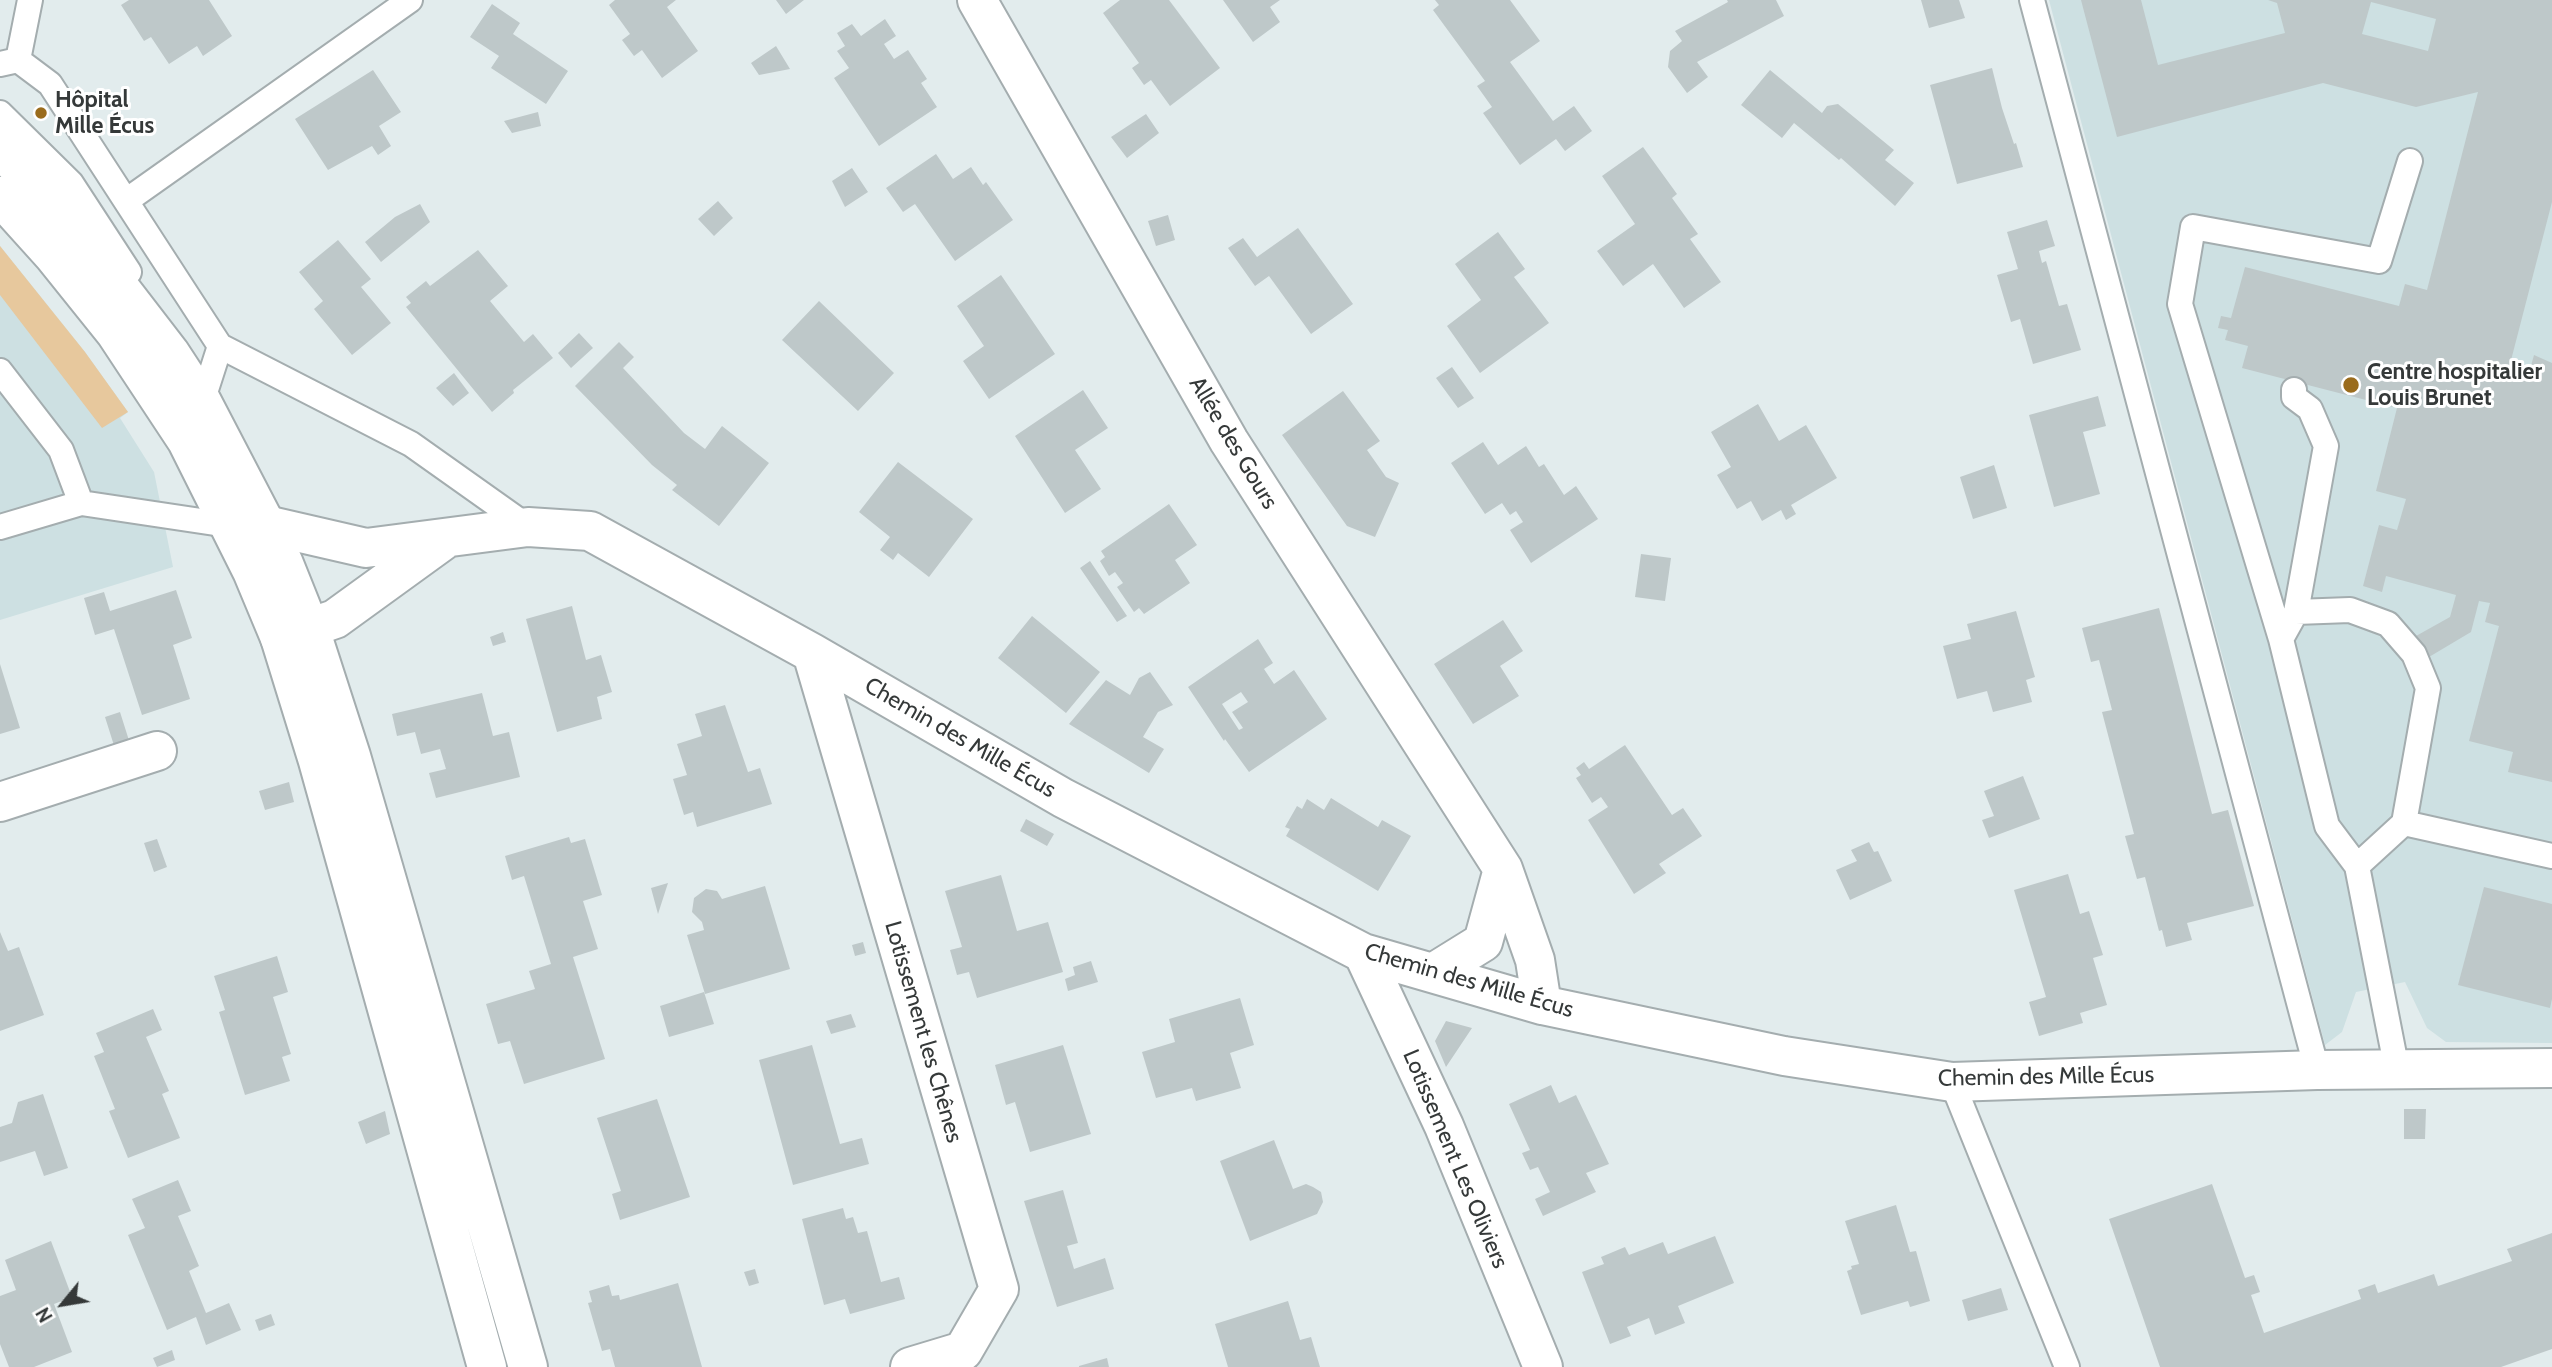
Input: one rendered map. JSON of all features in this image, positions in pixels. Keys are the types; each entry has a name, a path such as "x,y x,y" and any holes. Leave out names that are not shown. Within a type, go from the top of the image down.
{"street":[{"name":"Allée des Gours","path":"983,2 1229,441 1503,869 1535,960 1542,1005"},
{"path":"0,148 83,240 170,353 202,402 266,525 295,633 318,761 487,1367"},
{"path":"0,196 54,256 115,332 187,441 253,571 295,633 351,756 528,1367"},
{"name":"Chemin des Mille Écus","path":"266,525 366,548 528,527 590,531 812,653 1063,798 1363,953 1542,1005 1784,1056 1952,1082 2317,1070 2552,1068"},
{"path":"295,633 335,619 446,538"},
{"name":"Lotissement les Chênes","path":"812,653 999,1289 963,1351 910,1367"},
{"path":"0,802 157,751"},
{"path":"1433,973 1483,942 1503,869"},
{"name":"Lotissement Les Oliviers","path":"1363,953 1444,1126 1543,1367"}],"lane":[{"path":"30,0 9,62 50,84 220,346 411,444 528,527"},
{"path":"126,201 410,0"},
{"path":"2032,0 2317,1070"},
{"path":"0,113 71,183 150,305 170,353"},
{"path":"2397,1070 2357,866 2327,827 2281,639 2179,304 2193,227 2379,261 2410,161"},
{"path":"202,402 220,346"},
{"path":"0,370 61,450 81,503"},
{"path":"2281,639 2296,612 2326,446 2310,408 2294,397 2294,390"},
{"path":"0,527 81,503 228,525"},
{"path":"2296,612 2350,610 2388,624 2414,654 2427,688 2404,823 2357,866"},
{"path":"2404,823 2552,856"},
{"path":"1952,1082 2067,1367"}],"shaded area":[{"name":"Centre hospitalier Louis Brunet","path":"2049,0 2552,0 2552,1043 2446,1042 2427,1028 2405,982 2356,992 2342,1032 2325,1045"},
{"path":"0,246 85,352 128,412 120,418 154,472 173,567 0,620"},
{"path":"0,246 85,352 128,412 102,428 0,295"}],"building":[{"path":"129,0 209,0 232,36 203,56 197,46 169,64 151,37 144,41 121,5"},
{"path":"615,0 676,0 667,7 698,51 662,78 642,50 634,56 622,40 630,34 609,5"},
{"path":"776,0 804,0 786,14"},
{"path":"1120,0 1169,0 1220,68 1170,106 1151,80 1144,85 1132,68 1139,63 1103,13"},
{"path":"1223,0 1280,0 1270,7 1280,22 1253,42"},
{"path":"1435,0 1510,0 1540,41 1510,62 1553,121 1574,106 1592,131 1565,151 1556,139 1520,165 1483,113 1492,107 1477,86 1485,81 1433,10 1439,5"},
{"path":"1727,0 1776,0 1784,16 1697,62 1708,77 1687,93 1668,67 1670,51 1682,41 1675,31 1728,2"},
{"path":"1921,0 1959,0 1965,18 1929,28"},
{"path":"2081,0 2141,0 2158,65 2285,33 2277,3 2268,0 2552,0 2552,202 2509,368 2529,373 2534,355 2552,363 2552,782 2508,772 2513,752 2469,741 2499,626 2485,622 2490,603 2479,601 2471,632 2429,657 2416,636 2450,617 2456,595 2386,576 2382,592 2363,586 2379,525 2397,530 2406,499 2376,491 2397,408 2242,368 2248,346 2225,340 2228,330 2218,328 2221,316 2231,318 2245,267 2399,306 2405,284 2427,290 2478,92 2416,107 2323,83 2117,137","holes":["2371,2 2436,19 2428,51 2362,34"]},
{"path":"492,4 520,23 513,34 568,71 546,104 491,68 499,56 470,37"},
{"path":"885,19 896,36 884,44 894,59 908,50 927,79 921,83 937,107 879,146 834,78 849,68 837,51 845,46 837,33 852,24 861,36"},
{"path":"776,46 790,69 759,75 751,63"},
{"path":"1992,68 2002,108 2023,167 1957,184 1930,85"},
{"path":"373,70 401,112 379,126 391,146 378,155 372,146 328,170 295,119"},
{"path":"1770,70 1822,113 1827,106 1838,104 1894,150 1885,160 1914,183 1895,206 1841,158 1839,160 1794,123 1782,138 1741,105"},
{"path":"538,112 541,126 512,133 504,121"},
{"path":"1146,114 1159,133 1127,158 1111,137"},
{"path":"1643,147 1677,194 1672,198 1698,234 1690,239 1721,282 1684,308 1653,264 1623,286 1597,251 1635,224 1602,176"},
{"path":"936,154 953,179 971,167 983,185 986,182 1013,220 955,261 915,204 903,212 886,188"},
{"path":"852,168 868,192 845,207 832,181"},
{"path":"718,201 733,218 714,236 698,219"},
{"path":"420,204 430,222 381,262 365,242 395,217"},
{"path":"1168,215 1175,240 1156,246 1148,221"},
{"path":"2047,220 2055,246 2039,251 2042,263 2046,261 2059,306 2067,304 2081,350 2033,364 2020,319 2011,322 1997,275 2018,269 2007,232"},
{"path":"1298,228 1353,304 1311,334 1269,276 1255,286 1228,248 1243,238 1257,257"},
{"path":"1498,232 1525,269 1514,277 1549,323 1480,373 1447,326 1481,300 1455,264"},
{"path":"338,240 371,279 361,287 391,323 352,355 314,309 323,301 299,272"},
{"path":"478,250 508,286 490,301 524,342 533,334 553,358 513,390 514,393 492,412 406,307 411,303 406,297 426,281 430,286"},
{"path":"1001,275 1055,354 989,399 963,361 984,346 957,306"},
{"path":"819,301 894,373 858,411 782,340"},
{"path":"579,333 593,348 571,368 558,353"},
{"path":"619,342 634,357 623,368 684,433 705,449 722,426 769,463 719,526 672,490 677,485 652,465 575,386"},
{"path":"1452,367 1474,398 1458,408 1436,378"},
{"path":"454,373 469,393 453,406 436,388"},
{"path":"1083,390 1108,428 1075,450 1101,489 1065,513 1015,436"},
{"path":"1343,391 1380,441 1367,450 1386,477 1399,483 1375,537 1347,526 1282,435"},
{"path":"2098,396 2106,426 2083,432 2100,494 2054,507 2029,415"},
{"path":"1758,404 1779,441 1806,425 1837,478 1791,505 1796,514 1786,520 1781,510 1762,521 1751,501 1737,509 1717,475 1731,467 1711,432"},
{"path":"1483,442 1498,465 1526,446 1539,467 1544,464 1564,495 1576,486 1598,519 1531,563 1510,530 1523,522 1516,511 1510,515 1502,503 1485,514 1451,463"},
{"path":"898,462 973,519 929,577 898,553 893,560 880,550 890,537 859,512"},
{"path":"1994,465 2007,508 1973,519 1960,477"},
{"path":"1169,504 1197,545 1175,560 1190,583 1144,614 1139,608 1134,612 1117,587 1123,583 1115,572 1109,576 1100,561 1105,557 1101,551"},
{"path":"1641,554 1671,558 1665,601 1635,597"},
{"path":"1090,561 1127,616 1117,622 1080,568"},
{"path":"176,590 192,638 173,645 190,699 142,715 114,629 95,635 84,598 104,592 110,611"},
{"path":"572,606 586,660 601,655 612,692 597,697 602,719 557,732 526,619"},
{"path":"2159,608 2212,814 2228,810 2254,906 2187,923 2192,940 2166,947 2162,930 2159,931 2145,877 2137,879 2125,836 2134,834 2102,712 2112,710 2099,660 2091,662 2082,628"},
{"path":"2016,611 2035,677 2026,680 2032,702 1993,712 1987,691 1957,699 1943,646 1971,639 1967,624"},
{"path":"1032,616 1100,672 1066,713 998,658"},
{"path":"1503,620 1523,651 1500,666 1519,696 1473,724 1434,664"},
{"path":"503,632 506,642 493,646 490,637"},
{"path":"1258,639 1273,663 1264,669 1274,684 1294,670 1327,719 1249,772 1225,739 1224,741 1188,687","holes":["1241,692 1248,702 1232,712 1243,728 1239,730 1222,704"]},
{"path":"0,664 20,728 0,734"},
{"path":"1150,672 1173,705 1158,712 1143,737 1164,749 1149,773 1069,724 1106,680 1130,695 1139,678"},
{"path":"482,693 493,736 509,732 520,777 436,798 429,773 446,769 440,749 421,754 415,732 397,736 392,714"},
{"path":"725,705 748,772 760,768 772,804 697,827 693,812 684,815 673,779 687,775 677,744 702,736 695,714"},
{"path":"120,712 132,750 117,755 105,717"},
{"path":"1625,745 1672,815 1683,808 1702,836 1659,864 1666,873 1634,894 1588,820 1608,807 1601,797 1592,803 1576,778 1581,775 1576,768 1584,762 1589,769"},
{"path":"2023,776 2040,819 1989,838 1982,820 1994,816 1984,791"},
{"path":"289,782 294,802 265,810 259,791"},
{"path":"1331,798 1378,827 1382,820 1411,836 1378,891 1286,836 1290,829 1285,827 1297,806 1302,809 1307,799 1324,810"},
{"path":"1026,819 1054,834 1047,846 1020,831"},
{"path":"569,837 571,843 585,839 602,895 583,901 598,949 573,957 605,1059 524,1084 510,1041 498,1044 486,1004 535,989 529,971 551,964 524,876 512,880 505,856"},
{"path":"157,839 167,867 154,872 144,843"},
{"path":"1869,842 1874,852 1878,851 1892,881 1850,900 1836,870 1857,861 1851,850"},
{"path":"2068,874 2080,914 2089,911 2103,955 2093,958 2107,1005 2080,1013 2083,1023 2039,1036 2029,1002 2046,997 2014,890"},
{"path":"1001,875 1017,931 1048,922 1063,972 977,998 969,972 957,975 950,950 962,947 945,891"},
{"path":"668,883 658,914 651,888"},
{"path":"765,886 790,969 705,994 687,935 704,930 702,922 692,912 694,898 706,889 717,891 722,899"},
{"path":"2484,887 2552,904 2550,1008 2458,985"},
{"path":"0,932 8,951 19,947 44,1015 0,1031"},
{"path":"863,942 866,953 855,956 852,945"},
{"path":"277,956 288,992 273,997 291,1054 282,1057 290,1081 245,1095 219,1012 225,1010 214,976"},
{"path":"1091,961 1098,982 1068,991 1065,979 1075,975 1073,967"},
{"path":"704,992 714,1024 669,1037 660,1006"},
{"path":"1240,998 1254,1045 1230,1053 1241,1088 1196,1101 1192,1088 1156,1098 1142,1052 1175,1042 1169,1019"},
{"path":"153,1009 162,1030 146,1037 169,1091 162,1094 180,1138 128,1158 109,1111 115,1109 94,1056 104,1052 96,1033"},
{"path":"851,1014 856,1027 831,1034 826,1021"},
{"path":"1446,1021 1472,1028 1446,1067 1435,1041"},
{"path":"812,1045 840,1144 862,1138 869,1164 793,1185 759,1060"},
{"path":"1063,1045 1091,1134 1030,1152 1015,1102 1006,1105 995,1065"},
{"path":"1551,1085 1559,1103 1576,1095 1609,1164 1586,1173 1596,1192 1543,1216 1535,1199 1550,1192 1538,1167 1530,1170 1522,1153 1530,1150 1509,1104"},
{"path":"43,1094 68,1168 44,1176 35,1151 0,1162 0,1127 12,1123 18,1102"},
{"path":"657,1099 690,1197 620,1220 612,1194 621,1191 597,1118"},
{"path":"2404,1109 2426,1109 2425,1139 2404,1139"},
{"path":"385,1111 390,1134 366,1144 358,1122"},
{"path":"1274,1140 1293,1189 1306,1184 1313,1187 1321,1192 1323,1202 1317,1214 1250,1241 1220,1161"},
{"path":"178,1180 191,1211 178,1216 199,1266 189,1271 206,1313 229,1303 241,1330 206,1345 196,1317 167,1330 128,1235 145,1228 132,1199"},
{"path":"2212,1184 2245,1278 2254,1275 2260,1292 2251,1295 2264,1333 2361,1299 2358,1290 2375,1284 2378,1293 2434,1274 2438,1286 2512,1261 2507,1249 2552,1233 2552,1349 2501,1367 2160,1367 2109,1219"},
{"path":"1063,1190 1078,1243 1067,1246 1074,1269 1105,1258 1114,1289 1057,1307 1024,1201"},
{"path":"1896,1205 1910,1252 1916,1251 1930,1301 1910,1307 1908,1301 1861,1315 1847,1271 1852,1269 1851,1266 1859,1264 1845,1221"},
{"path":"843,1208 846,1219 853,1217 858,1233 867,1231 881,1282 899,1277 905,1299 850,1314 845,1299 824,1305 802,1219"},
{"path":"1715,1236 1734,1283 1678,1306 1685,1323 1655,1335 1649,1318 1627,1327 1631,1336 1610,1344 1582,1272 1604,1264 1601,1257 1625,1247 1629,1255 1663,1242 1668,1254"},
{"path":"51,1241 72,1297 54,1304 72,1352 34,1367 9,1367 0,1344 0,1296 16,1290 5,1260"},
{"path":"755,1269 759,1283 749,1286 744,1272"},
{"path":"678,1283 702,1367 615,1367 610,1349 602,1351 588,1303 592,1302 589,1291 609,1285 612,1296 619,1295 620,1300"},
{"path":"2001,1288 2008,1310 1968,1321 1962,1300"},
{"path":"1288,1301 1300,1340 1311,1337 1320,1367 1228,1367 1215,1324"},
{"path":"271,1314 275,1325 259,1331 255,1320"},
{"path":"172,1350 175,1360 157,1367 153,1358"},
{"path":"1107,1358 1109,1367 1079,1367 1079,1366"}],"place":[{"name":"Hôpital Mille Écus","path":"41,113"},
{"name":"Centre hospitalier Louis Brunet","path":"2351,385"}]}
